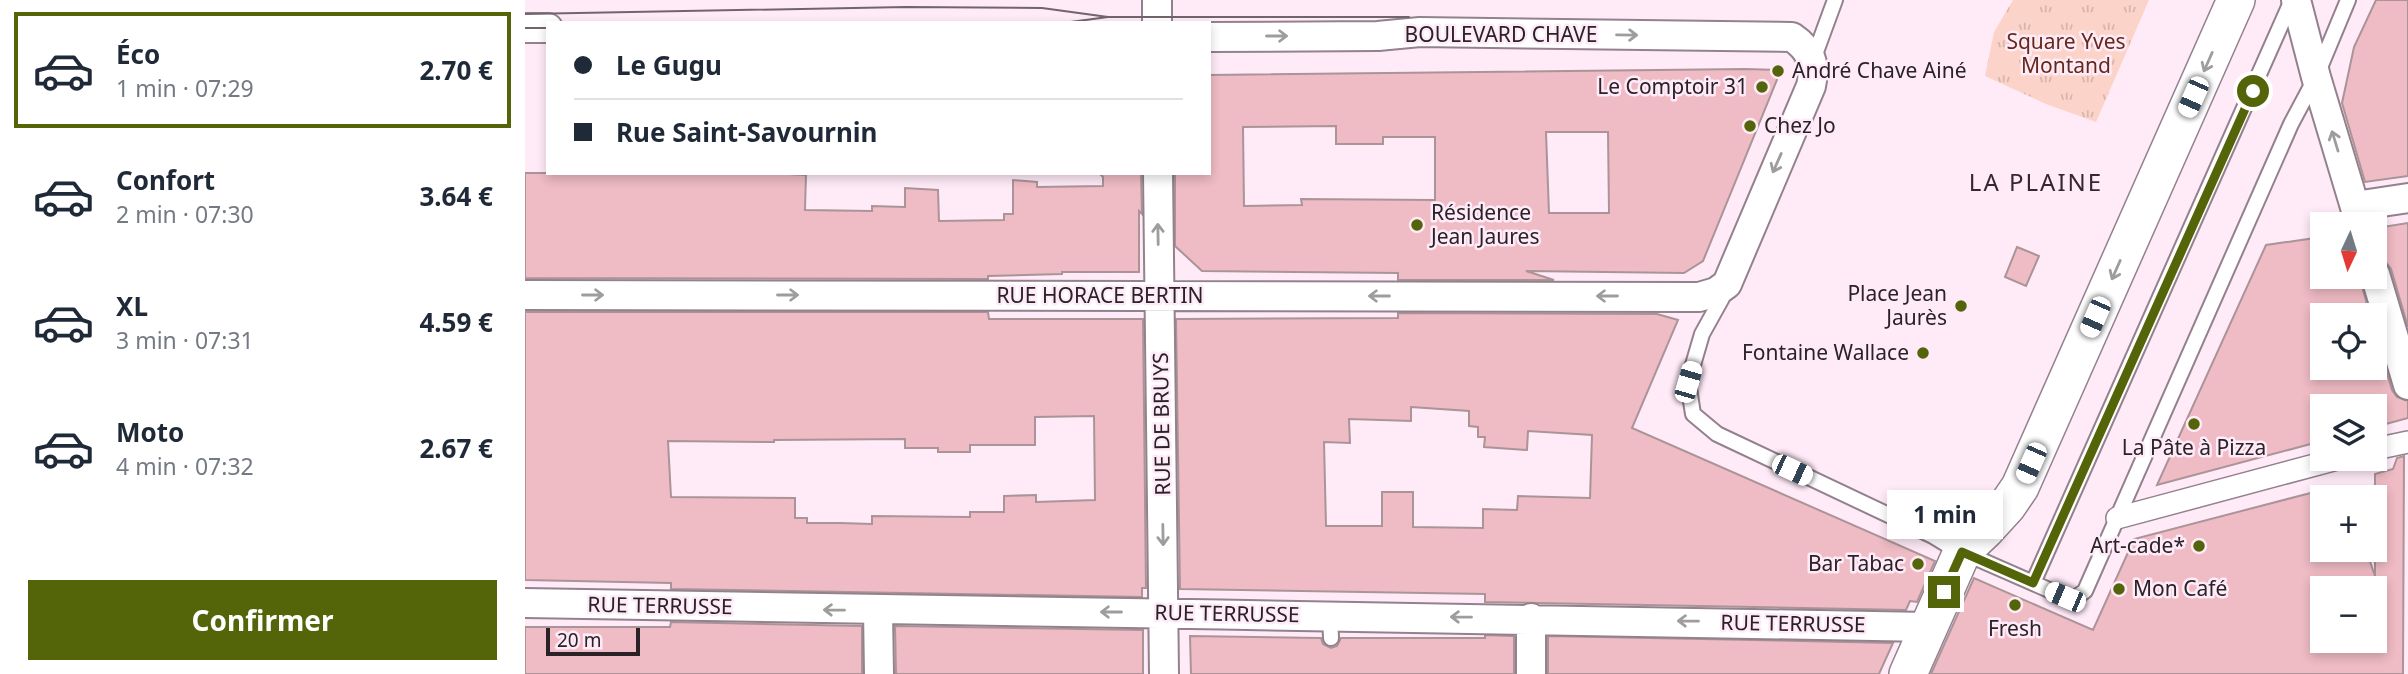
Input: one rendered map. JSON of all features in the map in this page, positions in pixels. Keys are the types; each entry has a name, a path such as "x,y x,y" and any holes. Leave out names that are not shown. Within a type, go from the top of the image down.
{"street":[{"path":"1157,0 1157,21"},
{"path":"1908,674 1958,560 2007,506 2020,487 2236,0"},
{"path":"2294,0 2356,212"},
{"path":"525,28 546,28"},
{"name":"BOULEVARD CHAVE","path":"1211,37 1378,36 1420,32 1792,37 1804,46 1813,60"},
{"name":"RUE HORACE BERTIN","path":"525,295 1708,295 1727,284 1811,86 1813,60"},
{"name":"RUE DE BRUYS","path":"1158,175 1164,674"},
{"path":"2366,212 2408,198"},
{"path":"2379,289 2408,385"},
{"path":"2387,447 2408,442"},
{"path":"2117,518 2310,466"},
{"name":"RUE TERRUSSE","path":"525,603 879,611 1164,613 1330,627 1531,618 1928,627"},
{"path":"879,611 879,674"},
{"path":"1531,618 1531,674"}],"lane":[{"path":"1813,60 1835,0"},
{"path":"2033,583 2294,0"},
{"path":"1723,298 1702,334 1688,382 1693,414 1717,434 1958,560 2033,583 2065,597 2075,598 2085,591 2348,0"}],"green space":[{"name":"Square Yves Montand","path":"2013,0 2149,0 2096,122 2046,104 1985,76 1994,32"}],"building":[{"path":"2376,0 2408,0 2408,176 2365,182 2342,103 2354,47"},
{"path":"1781,70 1703,261 1684,273 1526,271 1554,280 1398,280 1398,273 1202,271 1175,246 1175,175 1211,175 1211,75","holes":["1336,126 1336,144 1383,144 1383,137 1435,137 1435,200 1301,199 1302,205 1244,206 1243,127","1546,132 1608,132 1609,213 1549,213"]},
{"path":"525,173 806,175 805,210 872,211 872,206 905,207 905,188 938,190 939,221 1004,220 1004,214 1013,214 1013,180 1037,182 1037,187 1103,186 1101,175 1141,175 1139,272 1062,272 988,276 988,279 525,278"},
{"path":"2408,223 2408,327 2387,263 2387,226"},
{"path":"2310,239 2310,289 2363,289 2367,303 2310,303 2310,380 2387,380 2387,373 2397,397 2408,401 2408,418 2387,424 2387,394 2310,394 2310,444 2157,485 2266,245"},
{"path":"2017,247 2039,256 2026,286 2005,277"},
{"path":"525,312 988,312 989,319 1143,319 1146,588 1142,588 1142,597 671,589 671,583 525,580","holes":["1094,416 1095,500 1036,502 1036,495 1004,496 1004,512 970,512 970,517 872,516 872,524 807,523 807,518 795,518 795,498 671,497 668,441 905,439 905,448 970,452 970,445 1035,445 1035,417"]},
{"path":"1398,313 1657,314 1678,320 1632,428 1935,561 1917,602 1910,601 1906,610 1485,602 1485,594 1180,589 1176,319 1398,318","holes":["1411,407 1469,411 1469,426 1478,427 1478,437 1485,437 1484,447 1527,450 1528,431 1592,435 1590,498 1518,496 1517,510 1483,509 1483,528 1413,527 1413,492 1382,492 1382,526 1326,526 1324,442 1350,443 1349,419 1411,421"]},
{"path":"2404,456 2403,674 1931,674 1974,578 2093,630 2134,539 2310,493 2310,562 2370,562 2375,576 2375,562 2387,562 2387,485 2375,485 2375,474 2393,469 2397,458"},
{"path":"671,622 862,626 862,674 525,674 525,627 670,627"},
{"path":"895,626 1143,630 1143,674 896,674"},
{"path":"1485,635 1514,636 1514,674 1191,674 1190,636 1321,638 1323,644 1331,648 1337,646 1341,638 1485,638"},
{"path":"1548,636 1893,643 1879,674 1548,674"}],"tram line":[{"path":"525,14 906,7 1042,8 1108,17"},
{"path":"1078,21 1108,17 1409,17"},
{"path":"525,28 546,28"}],"place":[{"name":"André Chave Ainé","path":"1778,71"},
{"name":"Le Comptoir 31","path":"1762,87"},
{"name":"Chez Jo","path":"1750,126"},
{"name":"Résidence Jean Jaures","path":"1417,225"},
{"name":"Place Jean Jaurès","path":"1961,306"},
{"name":"Fontaine Wallace","path":"1923,353"},
{"name":"La Pâte à Pizza","path":"2194,424"},
{"name":"Art-cade*","path":"2199,546"},
{"name":"Bar Tabac","path":"1918,564"},
{"name":"Mon Café","path":"2119,589"},
{"name":"Fresh","path":"2015,605"}],"district":[{"name":"LA PLAINE","path":"2036,183"}],"route":[{"path":"1944,592 1962,552 2033,583 2253,91"}]}
